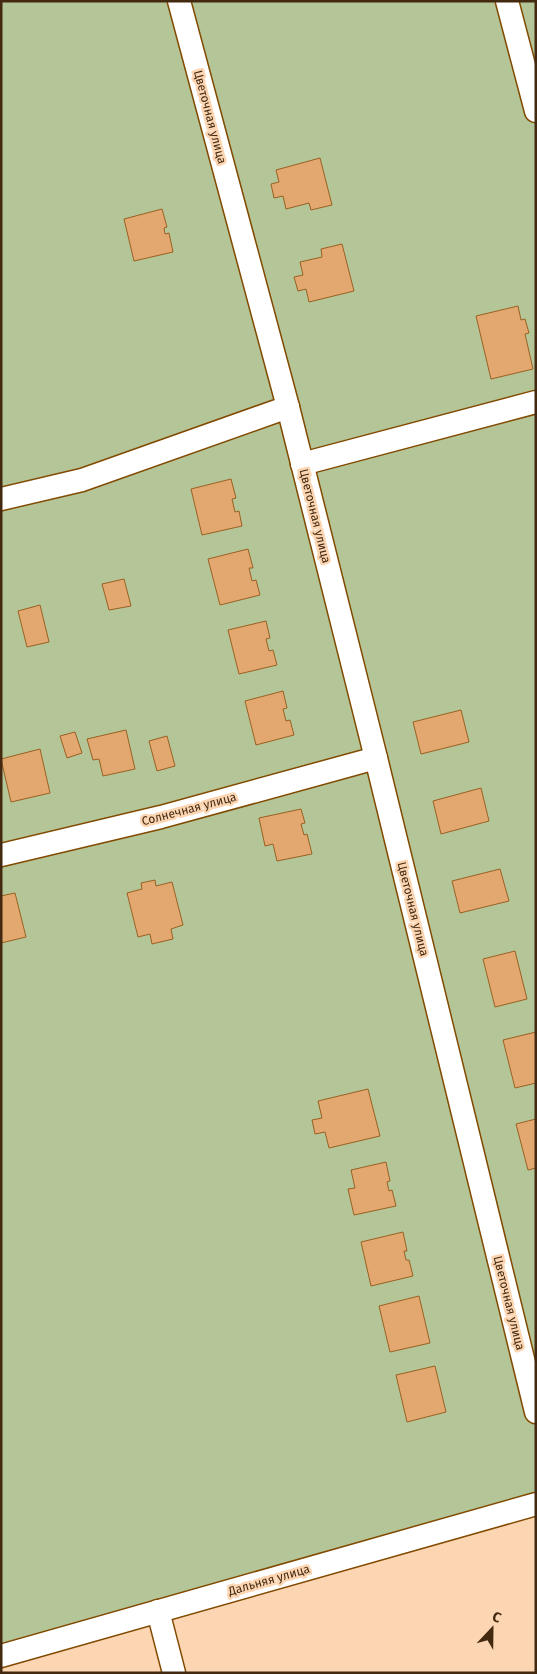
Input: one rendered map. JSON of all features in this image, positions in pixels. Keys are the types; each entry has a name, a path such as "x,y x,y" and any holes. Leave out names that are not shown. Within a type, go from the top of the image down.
{"street":[{"name":"Цветочная улица","path":"179,1 288,407 536,1412"},
{"path":"507,1 536,112"},
{"path":"302,464 536,402"},
{"path":"1,499 82,480 288,407"},
{"name":"Солнечная улица","path":"1,855 161,817 376,758"},
{"name":"Дальняя улица","path":"1,1656 536,1504"},
{"path":"158,1611 174,1673"}],"green space":[{"path":"1,1 536,1 536,1502 1,1656"}],"building":[{"path":"320,158 332,205 311,210 309,203 286,209 283,196 274,198 271,184 279,182 276,170"},
{"path":"162,209 167,227 164,228 165,234 169,233 173,252 134,261 124,219"},
{"path":"342,244 354,291 309,302 306,289 298,291 294,277 303,275 300,262 322,257 321,249"},
{"path":"518,306 521,320 525,319 529,333 525,334 533,369 491,379 476,316"},
{"path":"231,479 236,498 232,499 235,512 239,511 242,526 202,535 191,489"},
{"path":"248,549 253,568 249,568 252,581 256,580 260,595 220,605 208,559"},
{"path":"124,579 131,606 109,610 102,584"},
{"path":"40,605 49,642 27,647 18,611"},
{"path":"266,621 270,638 266,639 269,651 273,650 277,665 239,674 228,630"},
{"path":"283,691 287,708 283,709 286,721 290,720 294,735 256,745 245,701"},
{"path":"461,710 469,742 421,754 413,722"},
{"path":"126,730 135,769 103,776 99,759 93,760 87,739"},
{"path":"75,732 82,753 67,758 60,736"},
{"path":"167,736 175,766 157,771 149,741"},
{"path":"40,749 50,793 11,802 1,759"},
{"path":"481,788 489,821 441,834 433,801"},
{"path":"301,809 305,823 301,824 304,835 307,834 312,854 277,861 273,844 265,846 259,818"},
{"path":"500,869 509,901 460,913 452,881"},
{"path":"155,880 156,886 172,882 183,925 171,929 173,939 152,944 150,934 138,937 127,893 142,889 141,883"},
{"path":"15,893 26,937 1,943 1,896"},
{"path":"515,951 527,999 495,1007 483,959"},
{"path":"536,1032 536,1083 515,1088 503,1040"},
{"path":"368,1089 380,1136 329,1148 325,1132 315,1134 312,1120 322,1118 318,1101"},
{"path":"536,1119 536,1168 528,1170 516,1124"},
{"path":"386,1162 390,1181 387,1182 389,1191 392,1190 396,1206 354,1215 348,1189 355,1188 351,1170"},
{"path":"403,1232 407,1251 404,1251 406,1260 409,1260 413,1276 371,1286 361,1242"},
{"path":"419,1296 430,1343 390,1352 379,1306"},
{"path":"435,1366 446,1412 407,1422 396,1375"}]}
